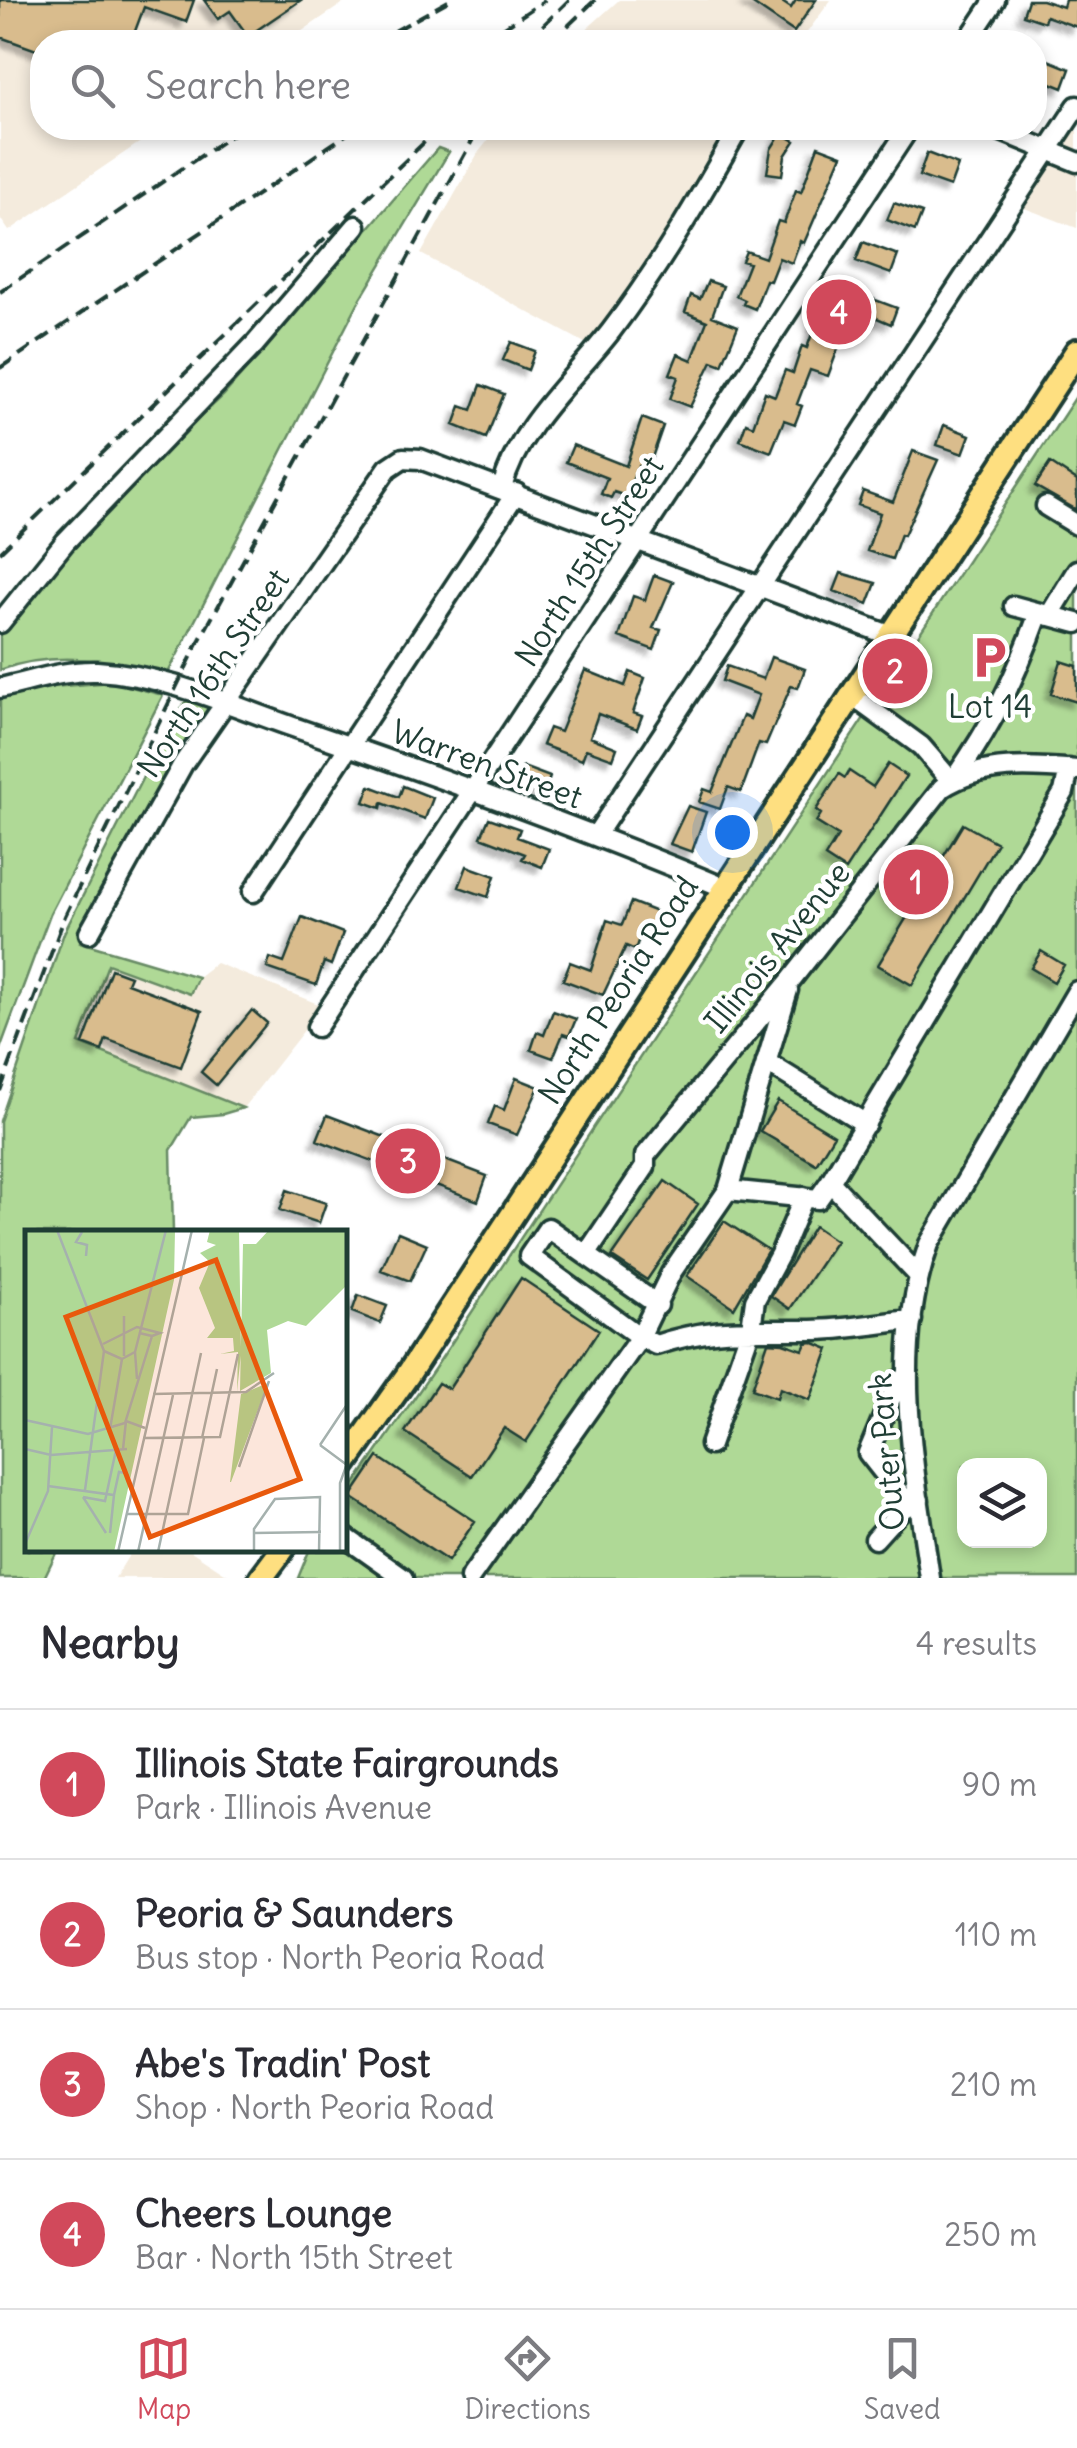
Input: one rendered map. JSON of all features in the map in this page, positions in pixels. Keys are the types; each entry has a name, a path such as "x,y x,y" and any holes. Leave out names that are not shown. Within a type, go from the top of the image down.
{"main road":[{"name":"North Peoria Road","path":"348,1460 1077,350"},
{"path":"261,1578 280,1553"}],"street":[{"path":"976,30 995,0"},
{"path":"596,835 1077,106"},
{"path":"252,892 509,491 518,448 628,306 732,140"},
{"name":"North 15th Street","path":"318,1027 902,140"},
{"path":"1025,140 1077,162"},
{"path":"0,623 66,542 254,344 356,226"},
{"name":"North 16th Street","path":"89,933 183,764 388,468 403,458 420,459 509,491"},
{"path":"509,491 889,635"},
{"path":"1046,506 1077,525"},
{"name":"Illinois Avenue","path":"586,1255 645,1167 645,1156 791,980 942,788 952,782 988,730 1044,614 1077,570"},
{"path":"1014,606 1077,623"},
{"name":"Warren Street","path":"0,688 70,671 130,675 228,703 596,835 725,888"},
{"path":"728,1190 818,1199 1064,792 1073,770 990,769 952,782 914,741 851,695"},
{"path":"470,1578 640,1337 671,1273 728,1190 791,980"},
{"name":"Outer Park","path":"930,1578 914,1502 906,1379 918,1275 929,1244 1077,991"},
{"path":"766,1062 866,1124"},
{"path":"830,1182 918,1275"},
{"path":"710,1445 750,1328 754,1300 772,1270 804,1197"},
{"path":"658,1305 548,1228 529,1256 656,1345 683,1336 750,1328 814,1330 912,1320"},
{"path":"874,1539 914,1502 868,1453 898,1381 906,1379"},
{"path":"348,1539 403,1578"}],"shaded area":[{"path":"0,0 348,0 304,30 30,30 30,140 143,140 9,231 0,218"},
{"path":"619,0 831,0 809,30 585,30"},
{"path":"1077,93 1077,228 1006,201"},
{"path":"488,140 723,140 627,294 606,324 585,343 421,254"},
{"path":"108,963 190,994 198,977 216,963 323,1006 243,1108 78,1044"},
{"path":"130,1553 194,1553 228,1575 226,1578 115,1578"}],"green space":[{"path":"438,148 449,152 358,303 167,675 84,659 41,660 0,670 0,633 26,592 97,513 224,395"},
{"path":"1077,395 1077,1578 298,1578 308,1553 348,1553 348,1494 435,1368"},
{"path":"112,682 163,695 50,914 0,1049 0,698 52,687"},
{"path":"187,699 211,707 82,931 80,942 198,977 190,994 108,964 79,1043 243,1108 191,1117 171,1150 173,1230 25,1230 25,1553 56,1553 44,1578 0,1578 0,1121 64,933"}],"building":[{"path":"0,0 194,0 186,22 144,7 135,30 30,30 30,48 0,37"},
{"path":"204,0 301,0 257,30 244,30 230,11 218,19"},
{"path":"747,0 779,0 791,8 796,0 816,0 795,30"},
{"path":"1028,0 1063,7 1065,0 1077,0 1077,27 1046,16 1044,22 1023,15"},
{"path":"1047,60 1070,69 1063,88 1047,81"},
{"path":"777,140 795,141 785,156 782,175 767,173"},
{"path":"818,146 842,155 804,243 800,241 792,263 779,258 755,309 743,304 745,300 736,296 749,263 742,261 746,251 765,258 778,221 784,223 796,190 801,192"},
{"path":"927,153 958,165 950,187 919,176"},
{"path":"894,203 922,213 915,231 887,220"},
{"path":"863,242 898,255 891,274 856,261"},
{"path":"834,280 864,290 862,295 897,308 891,324 863,312 858,325 848,322 828,376 810,370 797,404 802,406 795,424 784,420 771,452 740,440 746,423 753,426 765,392 775,396 785,370 793,373 802,346 807,348 820,311 816,310 820,299 827,301"},
{"path":"708,281 723,286 712,316 738,326 722,365 712,361 690,407 670,399 678,377 670,374 678,354 692,360 707,321 685,312 691,295 700,299"},
{"path":"511,342 535,351 528,370 503,360"},
{"path":"481,385 504,394 486,438 454,425 461,406 472,410"},
{"path":"642,418 663,426 648,469 638,466 626,496 614,492 611,498 601,494 607,478 566,462 573,445 626,466"},
{"path":"944,425 970,435 963,454 937,445"},
{"path":"913,451 938,460 904,535 901,534 892,559 867,551 880,513 858,505 863,491 893,502"},
{"path":"1050,463 1077,481 1077,510 1035,486"},
{"path":"841,573 876,583 868,604 834,591"},
{"path":"654,575 673,582 653,628 661,630 654,650 619,637 633,596 645,600"},
{"path":"771,657 805,669 798,688 791,686 766,745 759,743 741,792 728,787 720,809 699,802 704,789 712,792 743,716 750,719 759,695 722,681 727,666 763,679"},
{"path":"1061,661 1077,666 1077,702 1051,694"},
{"path":"585,670 625,686 630,672 645,678 633,713 642,716 637,729 598,714 590,737 617,748 613,759 586,749 582,760 542,745 549,728 560,732"},
{"path":"888,764 906,776 845,870 825,857 838,836 816,822 821,814 816,810 839,774 845,778 849,771 873,787"},
{"path":"523,767 550,777 544,794 516,784"},
{"path":"370,786 399,797 403,786 433,798 425,819 382,803 381,808 364,802"},
{"path":"688,806 706,812 692,852 670,844"},
{"path":"489,818 520,829 517,837 549,849 542,867 522,859 525,854 481,837"},
{"path":"963,824 997,843 912,985 878,965"},
{"path":"467,866 495,876 488,897 459,887"},
{"path":"631,902 659,913 652,930 643,927 635,950 626,946 603,995 563,980 570,962 591,970 607,920 622,925"},
{"path":"302,917 343,933 331,965 324,962 316,985 267,968 270,958 284,963"},
{"path":"1041,951 1064,965 1054,982 1031,968"},
{"path":"111,969 130,976 127,983 202,1011 181,1067 106,1039 102,1051 83,1044"},
{"path":"252,1010 267,1023 216,1085 201,1072"},
{"path":"553,1011 576,1019 569,1036 563,1034 553,1058 531,1050 537,1032 544,1035"},
{"path":"516,1078 539,1087 517,1135 488,1124 495,1106 504,1110"},
{"path":"778,1101 834,1135 816,1164 760,1131"},
{"path":"327,1115 487,1176 478,1201 317,1140"},
{"path":"665,1181 698,1204 647,1280 612,1257"},
{"path":"287,1190 326,1203 319,1223 280,1210"},
{"path":"724,1221 768,1250 734,1308 687,1276"},
{"path":"814,1226 836,1241 790,1309 771,1296"},
{"path":"398,1232 427,1244 410,1281 381,1270"},
{"path":"521,1278 599,1330 526,1442 504,1428 472,1476 405,1432 438,1383 449,1389"},
{"path":"358,1295 387,1306 380,1323 352,1312"},
{"path":"768,1342 803,1350 806,1343 812,1342 829,1349 810,1400 780,1388 777,1398 752,1389"},
{"path":"378,1457 475,1521 448,1561 351,1497"}],"railway":[{"path":"396,30 450,0"},
{"path":"500,30 545,0"},
{"path":"538,30 569,0"},
{"path":"564,30 595,0"},
{"path":"0,292 224,140"},
{"path":"0,368 338,140"},
{"path":"0,552 427,140"},
{"path":"0,1091 65,916 197,645 472,140"}],"place":[{"name":"Cheers Lounge","path":"839,312"},
{"name":"Lot 14","path":"990,658"},
{"name":"Peoria & Saunders","path":"895,671"},
{"name":"Illinois State Fairgrounds","path":"916,882"},
{"name":"Abe's Tradin' Post","path":"408,1161"}]}
